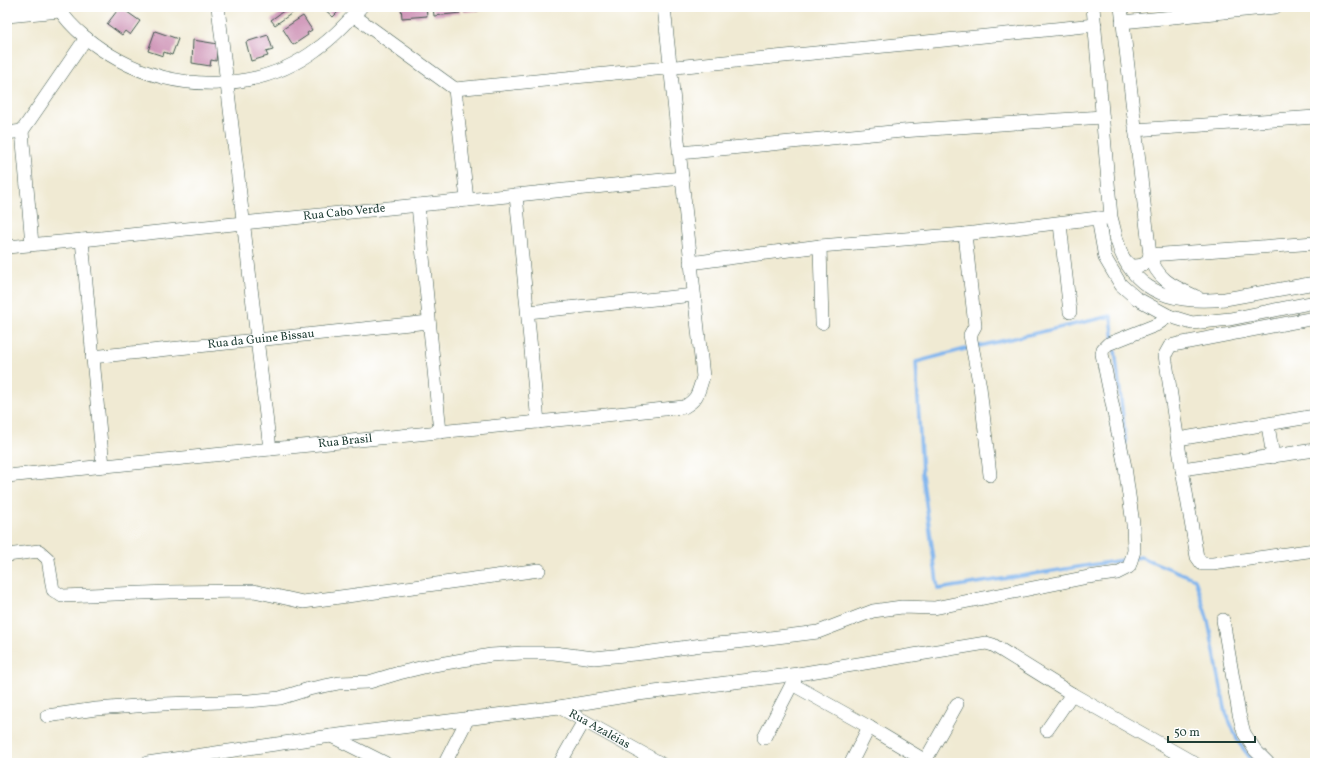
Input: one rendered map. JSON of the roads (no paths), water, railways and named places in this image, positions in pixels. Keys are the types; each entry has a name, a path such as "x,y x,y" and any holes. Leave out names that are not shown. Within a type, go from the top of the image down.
{"street":[{"path":"218,7 270,449"},
{"path":"528,312 694,296 664,7"},
{"path":"1093,7 1111,218 1118,246 1134,275 1147,287 1164,295 1178,299 1225,299 1315,283"},
{"path":"1121,7 1150,255 1153,266 1159,275 1171,284 1202,300"},
{"path":"1122,22 1275,7"},
{"path":"7,16 59,9 86,38 106,53 134,68 164,78 196,83 227,83 259,77 289,66 317,50 341,30 357,11 455,89 1095,25"},
{"path":"32,244 22,132 86,38"},
{"path":"455,89 467,200"},
{"path":"680,152 902,131 1102,117"},
{"path":"1135,130 1315,117"},
{"path":"7,133 22,132"},
{"name":"Rua Cabo Verde","path":"7,247 682,178"},
{"path":"516,195 538,422"},
{"path":"418,205 440,432"},
{"path":"690,263 820,246 965,234 1060,224 1098,218 1111,218"},
{"path":"1098,218 1105,258 1121,285 1136,298 1170,316 1192,323 1230,319 1315,302"},
{"path":"1060,224 1070,312"},
{"path":"965,234 975,326 970,339 980,387 990,475"},
{"path":"82,240 103,466"},
{"path":"1150,255 1315,243"},
{"path":"820,246 822,323"},
{"path":"1124,259 1131,266 1140,266 1147,262 1150,255"},
{"name":"Rua Brasil","path":"7,476 684,407 693,402 703,377 694,296"},
{"path":"47,716 103,708 249,701 280,698 309,689 339,683 370,682 399,672 491,655 554,653 594,658 818,632 873,611 902,607 934,608 1088,577 1117,573 1129,567 1134,551 1133,531 1125,466 1102,354 1103,349 1108,344 1156,325 1170,316"},
{"path":"1315,318 1170,346 1165,355 1197,557 1202,564 1213,564 1315,550"},
{"name":"Rua da Guine Bissau","path":"92,357 429,322"},
{"path":"1178,439 1315,416"},
{"path":"1268,425 1273,457"},
{"path":"1182,469 1315,450"},
{"path":"7,555 39,551 48,559 53,590 62,596 169,592 254,591 303,602 539,570"},
{"path":"1224,620 1244,734 1268,763"},
{"path":"147,763 331,736 558,707 638,694 795,679 986,643 993,644 1072,694 1194,763"},
{"path":"795,679 869,727 927,762 957,704"},
{"path":"764,738 795,679"},
{"path":"1047,730 1072,694"},
{"name":"Rua Azaléias","path":"558,707 660,763"},
{"path":"445,763 468,718"},
{"path":"560,763 584,721"},
{"path":"851,763 869,727"},
{"path":"331,736 385,763"}],"waterway":[{"path":"975,347 1111,316 1126,443"},
{"path":"969,348 916,362 922,475 938,589 1129,559"},
{"path":"1135,558 1141,557 1195,579 1208,621 1226,713 1239,743 1254,763"}]}
